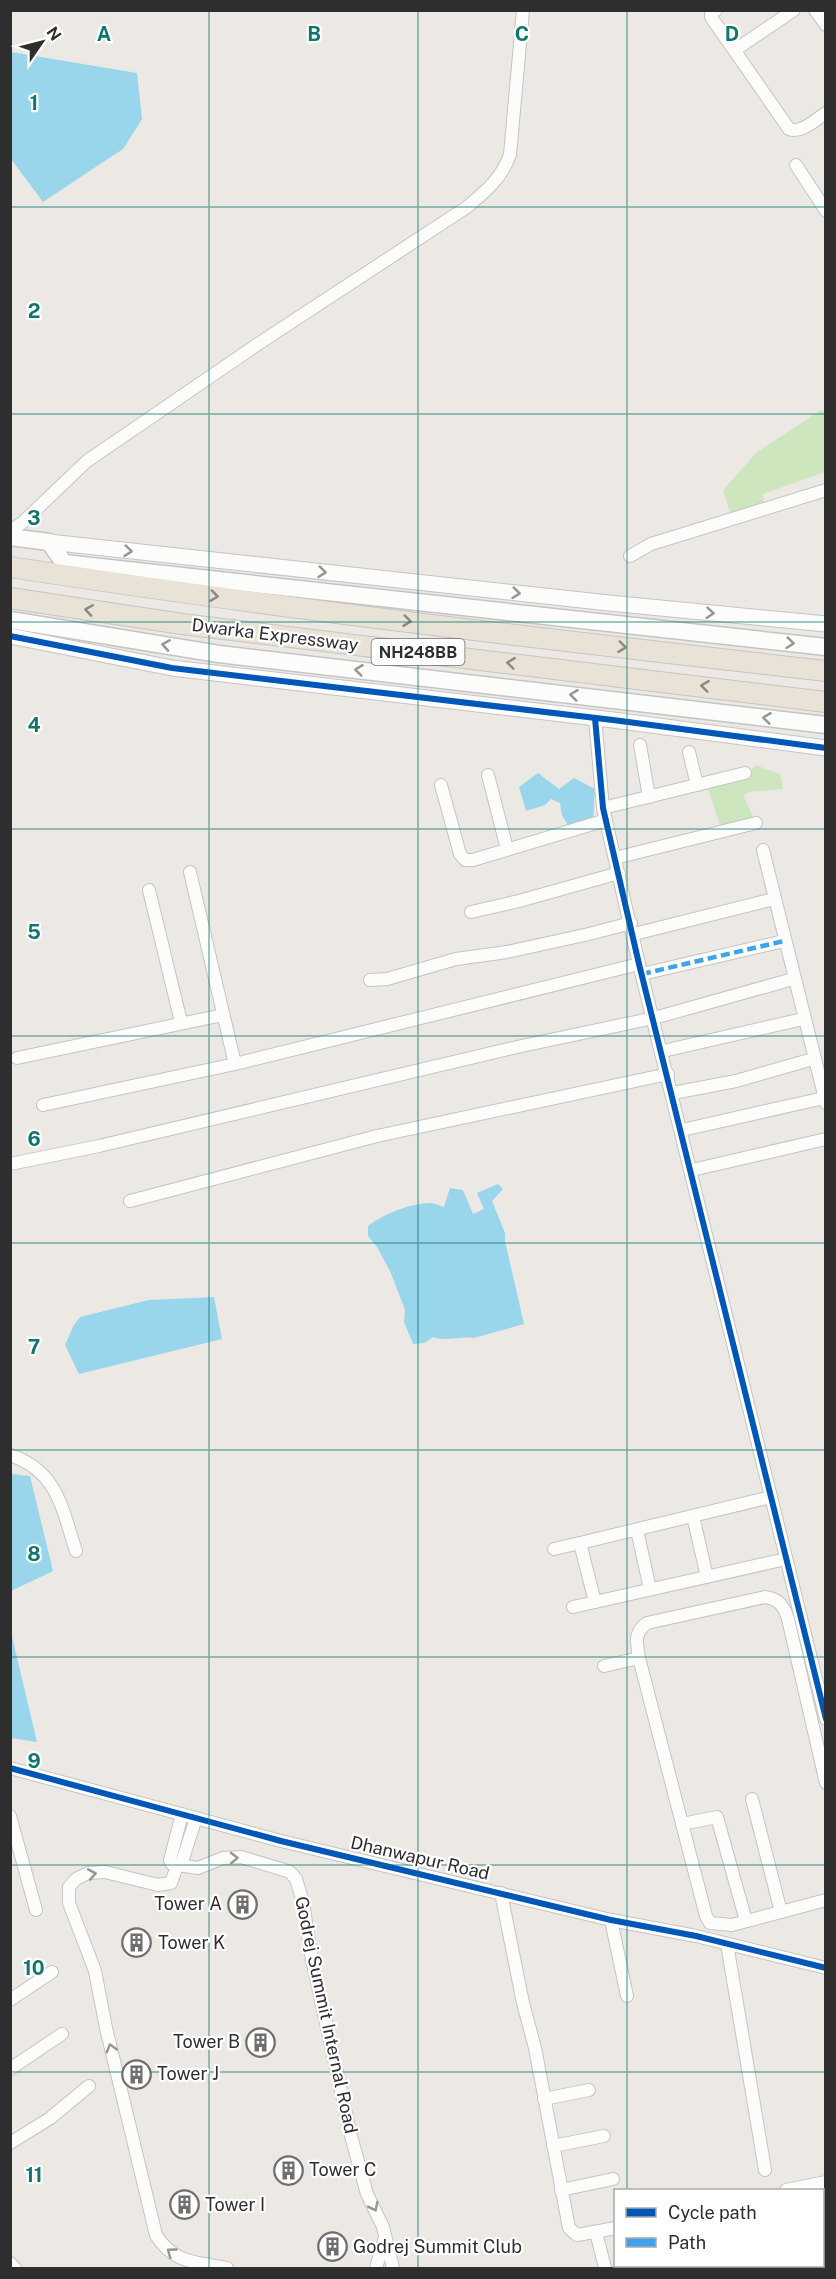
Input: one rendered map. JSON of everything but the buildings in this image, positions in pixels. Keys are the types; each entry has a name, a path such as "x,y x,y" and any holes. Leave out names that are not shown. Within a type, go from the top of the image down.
{"highway":[{"name":"Dwarka Expressway","path":"10,567 134,586 386,618 825,670"},
{"name":"Dwarka Expressway","path":"10,598 182,624 825,702"}],"main road":[{"path":"10,537 49,542 64,563 825,647"},
{"path":"10,620 219,654 825,725"}],"street":[{"path":"10,531 30,516 87,461 258,344 467,207 493,186 505,170 510,155 523,10"},
{"path":"716,10 711,17 789,129 795,132 800,130 825,113"},
{"path":"735,50 794,10"},
{"path":"815,10 825,26"},
{"path":"796,165 825,211"},
{"path":"630,556 651,544 825,490"},
{"path":"49,542 597,602 825,624"},
{"path":"10,636 172,668 595,718 825,748"},
{"path":"595,718 605,814 615,858 825,1719"},
{"path":"640,745 649,797"},
{"path":"688,752 697,785"},
{"path":"441,785 460,854 465,860 473,860 649,797 745,773"},
{"path":"488,775 507,849"},
{"path":"615,858 756,823"},
{"path":"682,1130 825,1100 793,979 763,850"},
{"path":"190,872 235,1064"},
{"path":"471,912 620,873"},
{"path":"149,890 181,1022"},
{"path":"370,980 387,978 456,959 633,929 774,899"},
{"path":"43,1105 235,1064 641,969 784,941"},
{"path":"10,1164 654,1018 793,979"},
{"path":"17,1058 223,1015"},
{"path":"663,1052 803,1019"},
{"path":"673,1094 736,1081 813,1059"},
{"path":"130,1201 377,1136 668,1074"},
{"path":"692,1170 825,1139"},
{"path":"10,1455 39,1469 56,1491 76,1551"},
{"path":"554,1549 771,1497"},
{"path":"693,1516 707,1577"},
{"path":"637,1530 650,1589"},
{"path":"580,1543 595,1602"},
{"path":"573,1607 786,1559"},
{"path":"825,1783 788,1619 780,1603 773,1598 765,1597 646,1623 640,1628 636,1636 639,1658 706,1916 710,1923 732,1924 825,1900"},
{"path":"604,1666 639,1658"},
{"name":"Dhanwapur Road","path":"10,1768 281,1841 611,1920 732,1945 825,1968"},
{"path":"752,1799 781,1912"},
{"path":"177,1866 170,1860 182,1814"},
{"path":"10,1816 36,1911"},
{"path":"682,1824 717,1817 746,1921"},
{"path":"196,1818 182,1862 177,1866 173,1880 164,1886 105,1872 88,1873 76,1879 69,1887 69,1903 95,1971 106,2028 156,2235 164,2247 179,2258 226,2268"},
{"name":"Godrej Summit Internal Road","path":"177,1866 198,1868 223,1858 241,1857 290,1872 296,1878 303,1902 311,1955 351,2136 368,2194 383,2227 393,2268"},
{"path":"501,1893 567,2222 572,2233 577,2235 614,2228"},
{"path":"611,1920 627,1996"},
{"path":"732,1924 732,1945 765,2170"},
{"path":"10,2000 51,1972"},
{"path":"10,2069 62,2034"},
{"path":"10,2144 49,2119 89,2086"},
{"path":"544,2099 589,2090"},
{"path":"553,2146 604,2136"},
{"path":"561,2190 613,2179"},
{"path":"791,2189 825,2182"},
{"path":"596,2232 605,2268"},
{"path":"376,2268 385,2236"},
{"path":"10,2263 15,2268"}],"green space":[{"path":"821,410 825,412 825,472 763,494 764,506 730,513 723,490 757,452"},
{"path":"755,765 780,774 783,789 750,792 743,795 759,829 723,834 708,789 713,783 749,775"}],"water":[{"path":"11,52 137,73 142,119 123,149 43,202 11,159"},
{"path":"538,773 559,789 574,778 595,789 593,822 569,827 562,815 560,803 551,799 545,805 526,811 519,787"},
{"path":"498,1184 503,1189 492,1201 505,1233 524,1324 474,1338 433,1337 424,1343 413,1344 404,1322 405,1310 390,1271 368,1236 368,1226 389,1213 406,1207 434,1203 444,1207 450,1188 463,1190 473,1214 484,1209 477,1193"},
{"path":"214,1297 222,1339 79,1374 65,1345 80,1317 149,1300"},
{"path":"11,1474 30,1476 53,1571 11,1591"},
{"path":"11,1632 37,1742 11,1738"}],"marked path":[{"path":"642,974 784,941"}],"cycle path":[{"path":"10,636 172,668 613,720 826,748"},
{"path":"595,718 603,808 639,964 826,1719"},
{"path":"10,1768 281,1841 611,1920 696,1936 826,1968"}],"place":[{"name":"Tower A","path":"243,1904"},
{"name":"Tower K","path":"137,1943"},
{"name":"Tower B","path":"261,2042"},
{"name":"Tower J","path":"136,2074"},
{"name":"Tower C","path":"288,2170"},
{"name":"Tower I","path":"184,2205"},
{"name":"Godrej Summit Club","path":"332,2247"}]}
